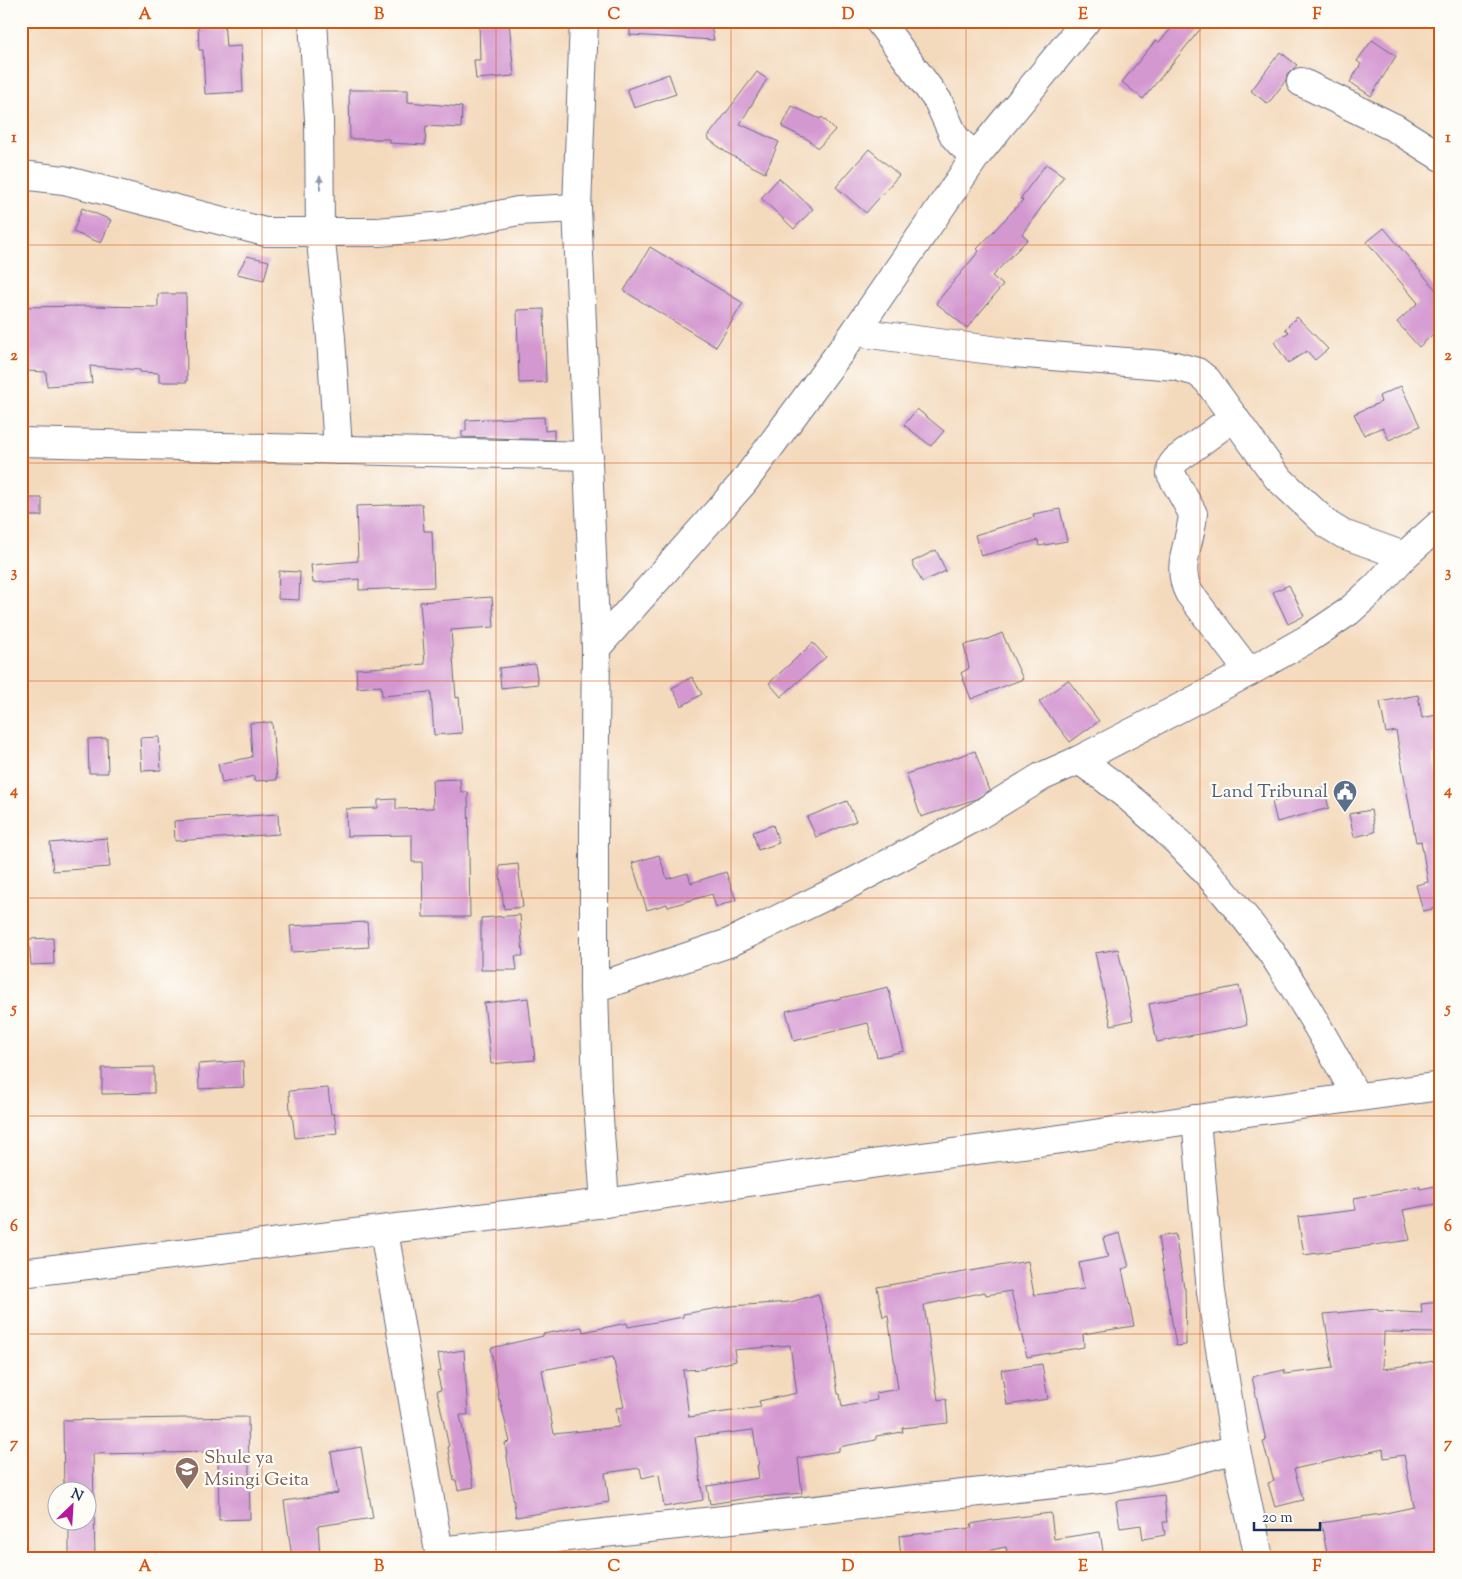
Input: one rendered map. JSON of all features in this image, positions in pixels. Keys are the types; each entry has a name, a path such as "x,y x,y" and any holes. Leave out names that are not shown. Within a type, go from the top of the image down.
{"street":[{"path":"313,21 319,120 320,232 331,338 338,450"},
{"path":"584,21 577,208 596,648 594,988 605,1204"},
{"path":"879,21 938,100 954,136 976,156"},
{"path":"596,648 743,483 855,332 976,156 1086,21"},
{"path":"1301,82 1394,128 1441,157"},
{"path":"21,174 64,180 265,232 378,232 445,226 518,211 577,208"},
{"path":"855,332 1014,353 1175,366 1196,372 1207,380 1278,477 1328,526 1343,534 1404,556"},
{"path":"1234,417 1176,460 1172,465 1171,474 1193,514 1184,562 1184,584 1249,672"},
{"path":"21,442 589,456"},
{"path":"594,988 729,943 846,886 979,815 1041,776 1079,760 1249,672 1311,637 1348,612 1376,587 1404,556 1441,523"},
{"path":"1079,760 1109,780 1138,804 1214,880 1270,950 1322,1032 1356,1096"},
{"path":"21,1273 605,1204 1356,1096 1441,1086"},
{"path":"1196,1119 1211,1292 1236,1449 1258,1558"},
{"path":"384,1231 439,1554 1109,1478 1173,1466 1236,1449"}],"building":[{"path":"198,21 224,21 226,47 241,46 243,92 205,94 203,50 199,50"},
{"path":"479,21 509,21 514,76 476,79 474,60 480,60"},
{"path":"630,21 710,21 714,40 630,35"},
{"path":"1178,21 1207,21 1143,99 1122,82 1156,40 1159,42"},
{"path":"1372,40 1396,56 1371,96 1350,82 1361,64 1357,61"},
{"path":"1280,52 1297,65 1287,75 1286,80 1268,104 1251,91"},
{"path":"757,72 767,79 740,124 779,142 765,173 727,153 707,138"},
{"path":"669,74 676,94 634,108 627,89"},
{"path":"349,90 408,90 408,102 462,107 461,128 426,126 425,145 390,143 390,139 350,139"},
{"path":"792,106 820,119 822,117 835,130 818,148 809,140 782,127"},
{"path":"869,149 899,175 866,213 836,187"},
{"path":"1046,164 1064,176 1022,234 1028,239 992,276 1003,285 967,328 936,303 979,251 977,249 1023,200 1020,199"},
{"path":"779,178 813,209 794,229 761,198"},
{"path":"82,208 111,220 101,243 73,232"},
{"path":"1384,228 1441,296 1441,327 1419,347 1397,322 1418,303 1367,242"},
{"path":"650,247 743,303 716,347 624,291"},
{"path":"247,256 269,261 264,280 237,274"},
{"path":"158,294 186,294 187,382 159,382 159,373 90,366 92,383 47,386 46,372 26,371 26,325 21,325 21,307 158,307"},
{"path":"544,309 546,382 519,383 517,310"},
{"path":"1297,317 1328,349 1315,360 1307,351 1288,363 1274,342 1289,332 1285,329"},
{"path":"1401,386 1420,426 1389,440 1383,427 1364,435 1354,414 1381,402 1379,396"},
{"path":"917,409 944,431 931,446 904,425"},
{"path":"544,417 545,431 554,430 554,440 462,437 462,431 466,431 466,420"},
{"path":"24,498 42,498 42,516 25,516"},
{"path":"422,504 424,531 432,531 434,587 359,590 359,579 313,583 311,565 358,561 356,506"},
{"path":"1060,509 1067,541 1039,546 1038,540 981,556 975,535 1034,517 1033,514"},
{"path":"936,550 946,571 922,582 912,562"},
{"path":"279,571 300,572 299,600 278,599"},
{"path":"1289,585 1304,616 1288,624 1273,592"},
{"path":"492,597 494,627 451,630 456,698 459,697 462,733 434,735 431,692 382,696 381,686 357,688 356,669 425,664 420,602"},
{"path":"1002,633 1023,679 971,699 961,673 969,668 964,645 988,639"},
{"path":"813,643 826,657 781,697 769,683"},
{"path":"535,664 538,684 501,688 499,668"},
{"path":"692,677 702,694 682,706 672,688"},
{"path":"1068,680 1099,721 1070,742 1039,702"},
{"path":"1418,695 1422,718 1441,714 1441,754 1433,755 1441,796 1441,907 1423,911 1416,885 1428,882 1421,841 1416,842 1396,731 1386,733 1380,702"},
{"path":"272,722 277,780 254,781 254,776 222,783 218,764 252,757 250,723"},
{"path":"159,737 161,770 142,771 140,738"},
{"path":"107,738 108,773 89,773 88,739"},
{"path":"975,751 989,791 976,799 921,817 906,774"},
{"path":"460,779 461,792 468,792 470,917 423,917 422,862 412,862 412,835 347,836 346,809 378,808 378,800 396,799 396,809 433,808 432,780"},
{"path":"1324,788 1329,808 1277,822 1272,802"},
{"path":"847,801 856,821 816,837 807,817"},
{"path":"1371,810 1375,832 1354,837 1349,814"},
{"path":"278,814 279,834 175,841 174,821"},
{"path":"773,825 779,843 758,850 753,832"},
{"path":"107,838 110,867 53,871 50,843"},
{"path":"659,855 667,879 688,873 691,883 726,872 736,900 716,907 712,894 668,907 667,904 647,910 632,863"},
{"path":"518,864 523,907 504,909 499,866"},
{"path":"520,915 523,956 515,956 517,970 481,970 481,918"},
{"path":"367,922 369,947 292,952 290,926"},
{"path":"53,938 54,964 31,965 29,939"},
{"path":"1118,949 1133,1020 1111,1025 1095,953"},
{"path":"1239,986 1247,1025 1157,1042 1149,1004"},
{"path":"888,987 904,1051 877,1057 868,1023 794,1041 786,1011"},
{"path":"528,998 535,1060 491,1064 484,1003"},
{"path":"243,1061 244,1087 199,1089 198,1064"},
{"path":"154,1067 154,1093 102,1094 102,1068"},
{"path":"328,1088 331,1114 334,1114 337,1133 295,1138 292,1114 290,1114 289,1091"},
{"path":"1441,1185 1441,1203 1403,1210 1410,1240 1304,1255 1298,1217 1356,1210 1354,1198 1419,1186 1420,1189"},
{"path":"1120,1233 1129,1267 1122,1269 1134,1326 1083,1334 1084,1347 1027,1357 1011,1291 986,1295 985,1292 924,1305 938,1400 946,1399 948,1423 902,1428 903,1432 876,1436 876,1440 839,1447 839,1451 798,1458 802,1493 761,1496 710,1504 707,1486 759,1478 757,1465 759,1465 753,1430 695,1437 703,1500 664,1507 659,1474 642,1478 640,1468 605,1473 609,1502 516,1517 505,1443 510,1442 499,1400 491,1348 543,1336 543,1334 582,1327 583,1332 627,1323 628,1327 683,1317 683,1314 731,1306 791,1302 818,1294 828,1329 838,1394 840,1394 842,1407 877,1400 876,1393 898,1389 888,1315 883,1317 877,1287 1028,1261 1034,1295 1084,1289 1079,1263 1108,1257 1103,1238","holes":["790,1345 797,1393 759,1401 761,1407 689,1417 683,1370 705,1369 736,1361 734,1350","613,1357 624,1407 616,1408 619,1427 554,1434 542,1370"]},
{"path":"1175,1234 1185,1288 1186,1345 1176,1346 1158,1237"},
{"path":"1441,1302 1441,1333 1384,1332 1383,1369 1441,1360 1441,1540 1435,1541 1438,1558 1328,1558 1321,1523 1414,1507 1404,1455 1384,1458 1383,1449 1294,1469 1303,1500 1275,1507 1268,1483 1274,1481 1263,1442 1266,1441 1252,1377 1284,1370 1285,1374 1333,1368 1324,1314 1377,1309 1378,1311 1422,1313 1421,1304"},
{"path":"464,1350 468,1415 460,1415 474,1487 458,1490 456,1480 454,1481 437,1391 441,1390 437,1372 441,1371 438,1354"},
{"path":"1042,1364 1048,1399 1007,1405 1001,1370"},
{"path":"248,1417 250,1519 219,1520 218,1452 93,1454 94,1482 64,1482 63,1420"},
{"path":"361,1447 373,1518 318,1526 320,1558 292,1558 284,1501 338,1493 331,1452"},
{"path":"1164,1495 1167,1522 1163,1522 1165,1535 1143,1539 1141,1525 1120,1528 1116,1501"},
{"path":"1051,1513 1054,1539 1100,1532 1104,1558 1008,1558 1006,1547 953,1558 901,1558 899,1536 972,1528 971,1524"},
{"path":"69,1532 94,1532 95,1558 69,1558"}],"place":[{"name":"Land Tribunal","path":"1345,813"},
{"name":"Shule ya Msingi Geita","path":"187,1490"}]}
